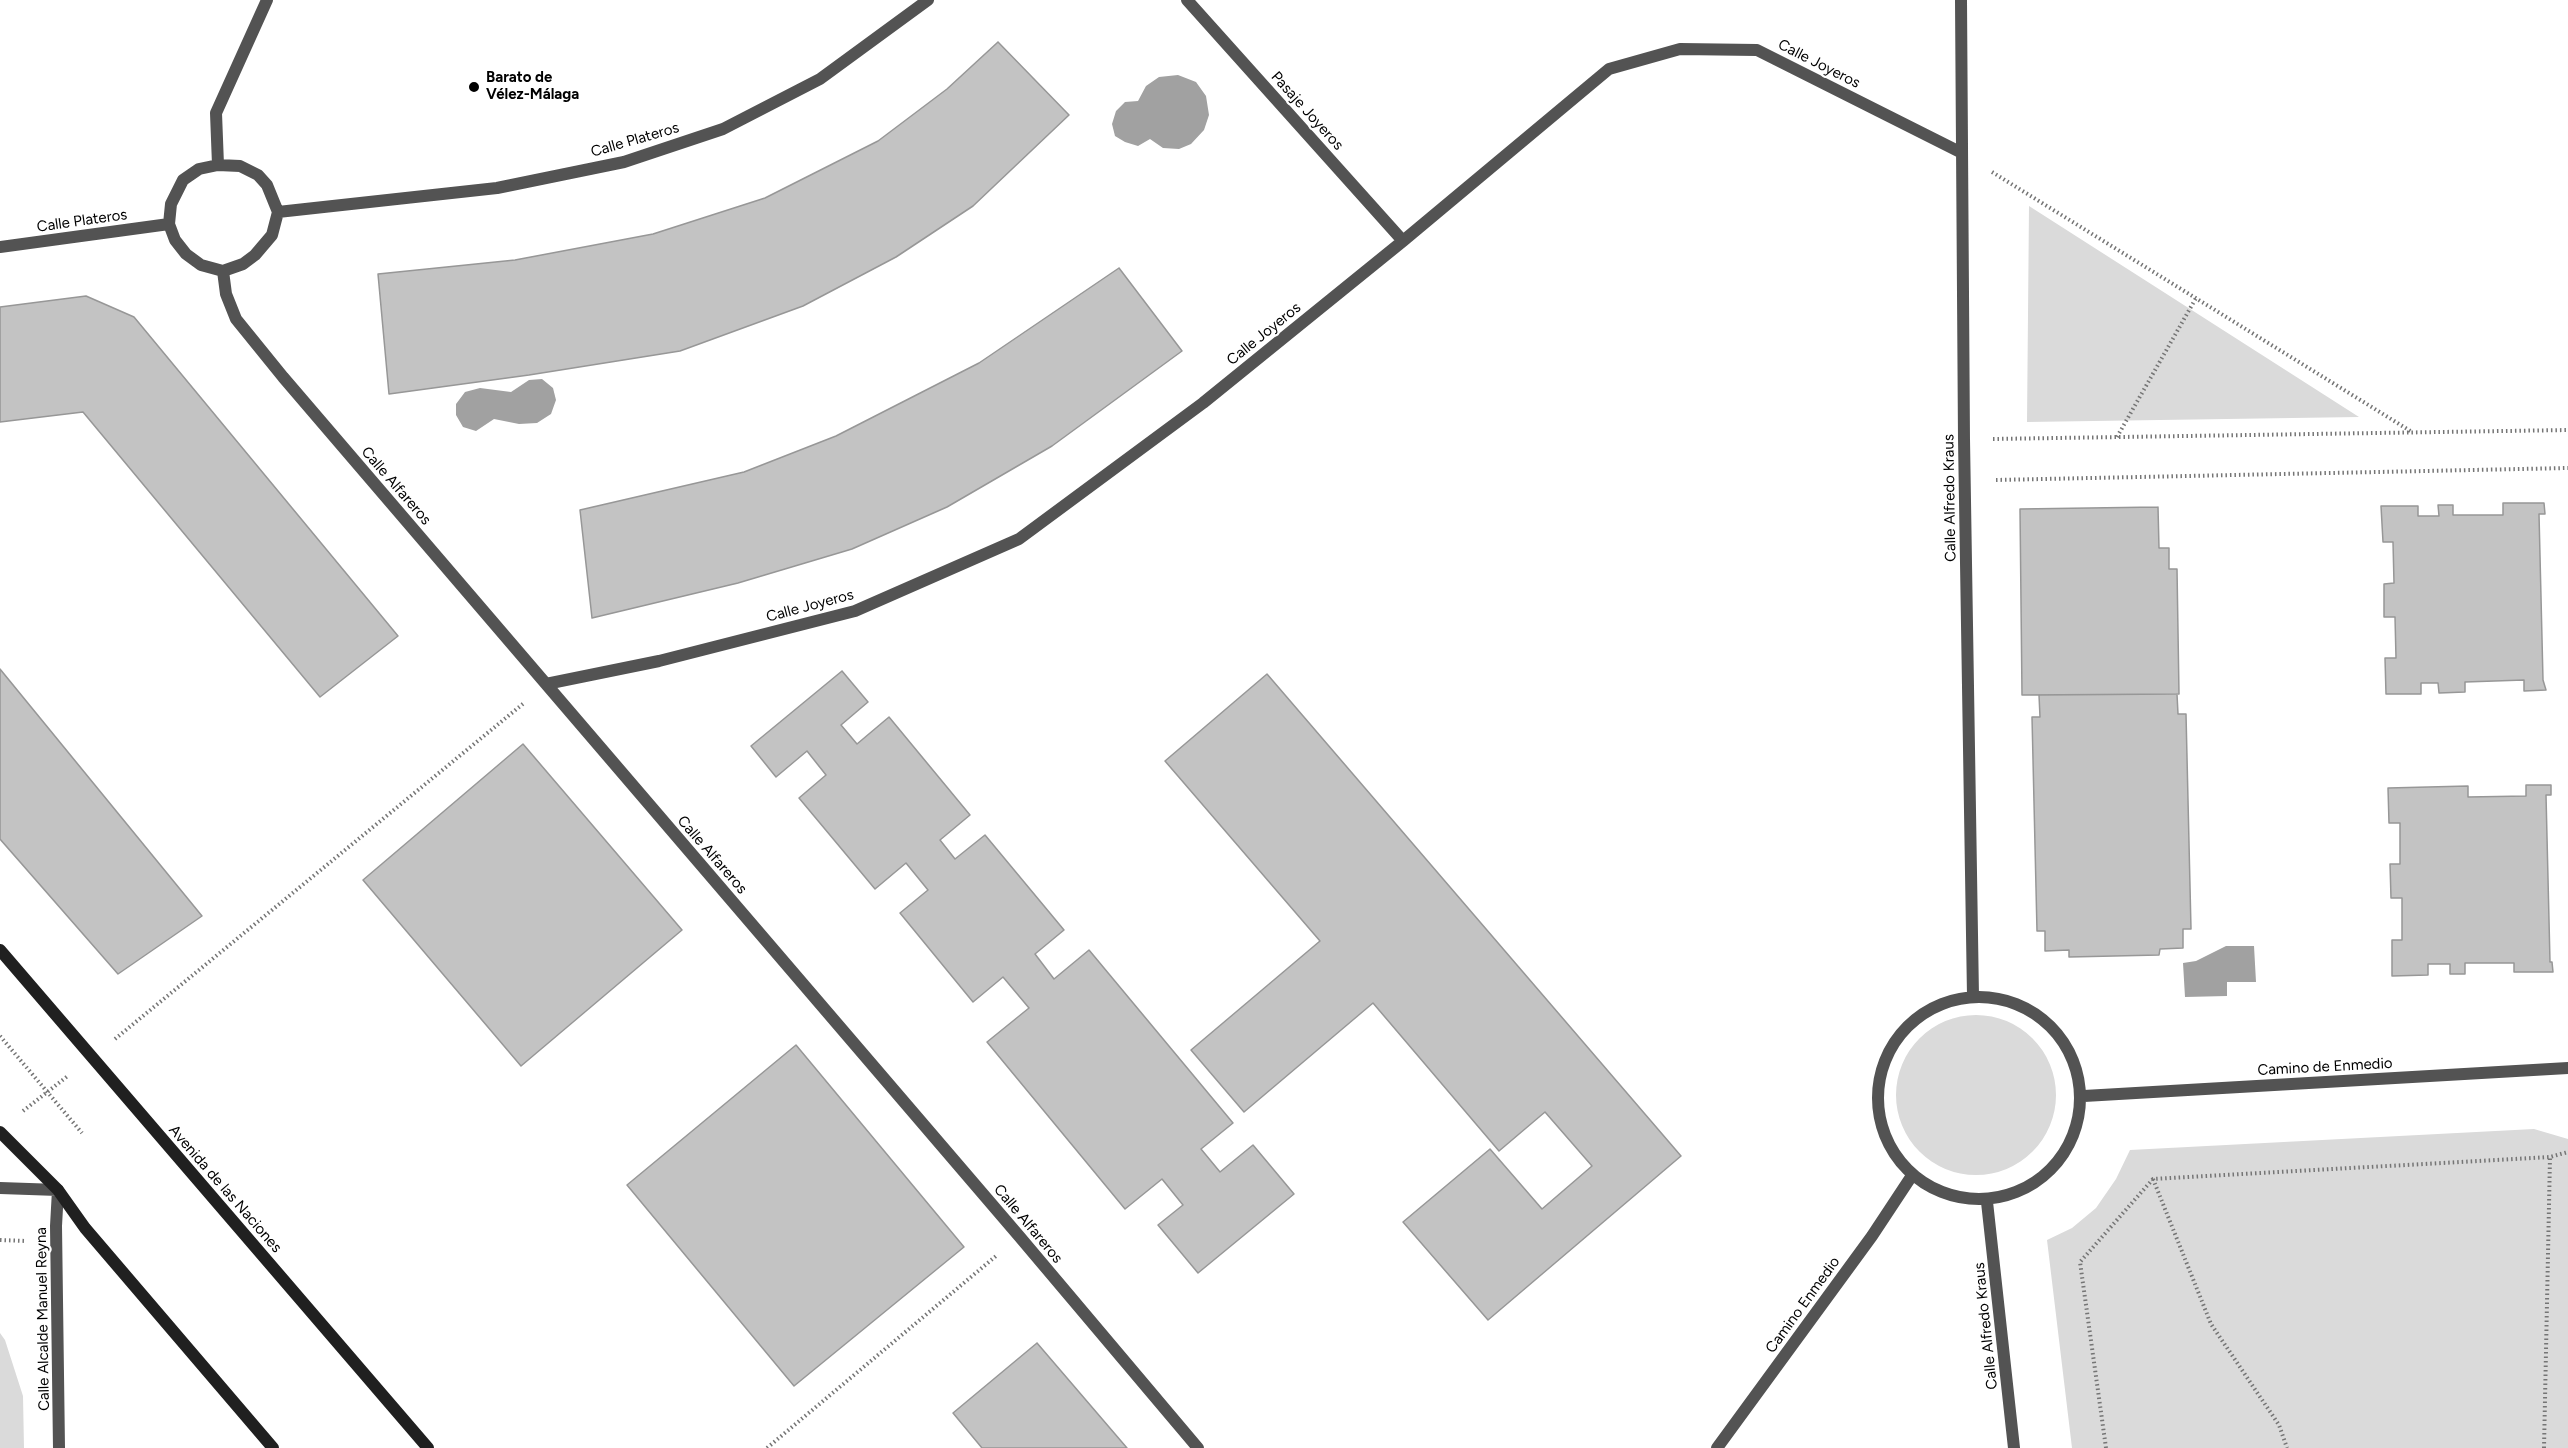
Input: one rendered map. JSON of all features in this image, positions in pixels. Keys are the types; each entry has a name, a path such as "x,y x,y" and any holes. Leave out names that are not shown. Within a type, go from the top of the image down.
{"street":[{"path":"218,165 216,112 267,0"},
{"name":"Calle Plateros","path":"278,212 496,188 624,162 723,129 820,79 928,0"},
{"name":"Pasaje Joyeros","path":"1187,0 1403,241"},
{"name":"Calle Alfredo Kraus","path":"1961,0 1964,439 1973,996"},
{"name":"Calle Joyeros","path":"546,684 659,661 855,611 1019,539 1203,403 1403,241 1609,69 1680,49 1757,50 1962,153"},
{"path":"218,165 240,166 258,175 267,185 278,212 272,235 255,255 243,264 223,271 201,265 186,254 175,240 168,224 171,204 183,180 199,169 218,165"},
{"name":"Calle Plateros","path":"0,247 168,224"},
{"name":"Calle Alfareros","path":"223,271 226,294 236,319 1198,1448"},
{"name":"Avenida de las Naciones","path":"0,950 428,1448"},
{"path":"1973,996 2014,1002 2050,1023 2075,1056 2084,1096 2074,1134 2054,1165 2023,1189 1987,1202 1947,1197 1911,1177 1887,1145 1876,1106 1882,1066 1902,1032 1934,1007 1973,996"},
{"name":"Camino de Enmedio","path":"2084,1096 2568,1068"},
{"path":"0,1132 58,1190 85,1228 273,1448"},
{"name":"Camino Enmedio","path":"1717,1448 1872,1236 1911,1177"},
{"path":"0,1188 58,1190"},
{"name":"Calle Alcalde Manuel Reyna","path":"58,1190 56,1226 59,1448"},
{"name":"Calle Alfredo Kraus","path":"1987,1202 2014,1448"}],"path":[{"path":"1962,153 2413,432"},
{"path":"2117,437 2196,298"},
{"path":"1964,439 2568,430"},
{"path":"1965,480 2568,468"},
{"path":"15,1118 46,1091 93,1058 546,684"},
{"path":"0,1036 82,1133"},
{"path":"2106,1448 2080,1262 2152,1179 2550,1157 2568,1152"},
{"path":"2544,1448 2550,1157"},
{"path":"2152,1179 2211,1324 2279,1425 2287,1448"},
{"path":"766,1448 1019,1236"}],"shaded area":[{"path":"1178,75 1196,82 1206,96 1209,115 1204,130 1191,144 1179,149 1163,148 1150,139 1138,146 1115,136 1112,124 1116,111 1125,102 1138,101 1146,86 1159,77"},
{"path":"2029,206 2359,417 2027,422"},
{"path":"542,379 553,388 556,400 551,414 537,423 519,424 494,419 476,431 463,427 456,415 456,404 465,392 480,388 511,392 529,380"},
{"path":"2226,946 2254,946 2256,982 2227,982 2227,996 2185,997 2183,963 2196,961"},
{"path":"1976,1015 2007,1021 2033,1038 2050,1064 2056,1095 2050,1126 2033,1152 2007,1169 1976,1175 1945,1169 1919,1152 1902,1126 1896,1095 1902,1064 1919,1038 1945,1021"},
{"path":"2534,1129 2568,1139 2568,1448 2072,1448 2047,1240 2072,1228 2096,1208 2116,1179 2130,1150"},
{"path":"0,1333 5,1340 23,1396 24,1448 0,1448"}],"building":[{"path":"998,42 1069,115 973,206 896,257 803,306 680,351 389,394 378,274 515,260 653,234 765,198 878,141 947,89"},
{"path":"1119,268 1182,351 1052,446 947,507 852,549 738,583 592,618 580,510 744,472 836,436 979,363"},
{"path":"86,296 134,317 398,636 320,697 83,412 0,422 0,307"},
{"path":"2503,503 2544,503 2545,514 2539,514 2543,680 2546,690 2524,691 2524,680 2465,682 2465,692 2439,693 2438,683 2421,683 2421,694 2386,694 2385,658 2396,658 2395,617 2384,617 2384,584 2394,583 2393,542 2383,542 2381,506 2418,506 2418,516 2439,516 2438,505 2453,505 2453,515 2503,515"},
{"path":"2158,507 2159,548 2169,548 2169,569 2177,569 2179,694 2022,695 2020,509"},
{"path":"0,669 202,916 118,974 0,839"},
{"path":"842,671 868,702 841,725 857,744 889,717 970,815 940,840 955,859 985,835 1064,930 1035,954 1054,979 1089,950 1233,1123 1201,1149 1220,1172 1253,1145 1294,1194 1198,1273 1158,1225 1183,1205 1162,1179 1125,1209 987,1042 1029,1008 1003,977 973,1002 900,913 928,890 906,863 875,889 799,798 826,775 807,751 776,777 751,746"},
{"path":"1267,674 1681,1156 1488,1320 1403,1222 1490,1149 1542,1209 1592,1166 1545,1112 1499,1151 1373,1003 1244,1112 1191,1050 1320,941 1165,761"},
{"path":"2177,694 2178,714 2186,714 2191,929 2183,929 2183,948 2160,949 2159,955 2069,957 2069,950 2045,951 2045,931 2037,931 2032,717 2040,717 2039,695"},
{"path":"523,744 682,930 521,1066 363,880"},
{"path":"2526,785 2551,785 2551,795 2546,795 2550,962 2552,962 2553,972 2514,972 2514,963 2465,963 2465,974 2450,974 2450,964 2428,964 2428,975 2392,976 2392,940 2402,940 2402,898 2391,898 2390,864 2400,864 2400,823 2389,823 2388,788 2468,786 2468,797 2526,796"},
{"path":"796,1045 964,1247 794,1386 627,1185"},
{"path":"1037,1343 1127,1448 982,1448 953,1413"}],"place":[{"name":"Barato de Vélez-Málaga","path":"474,87"}]}
